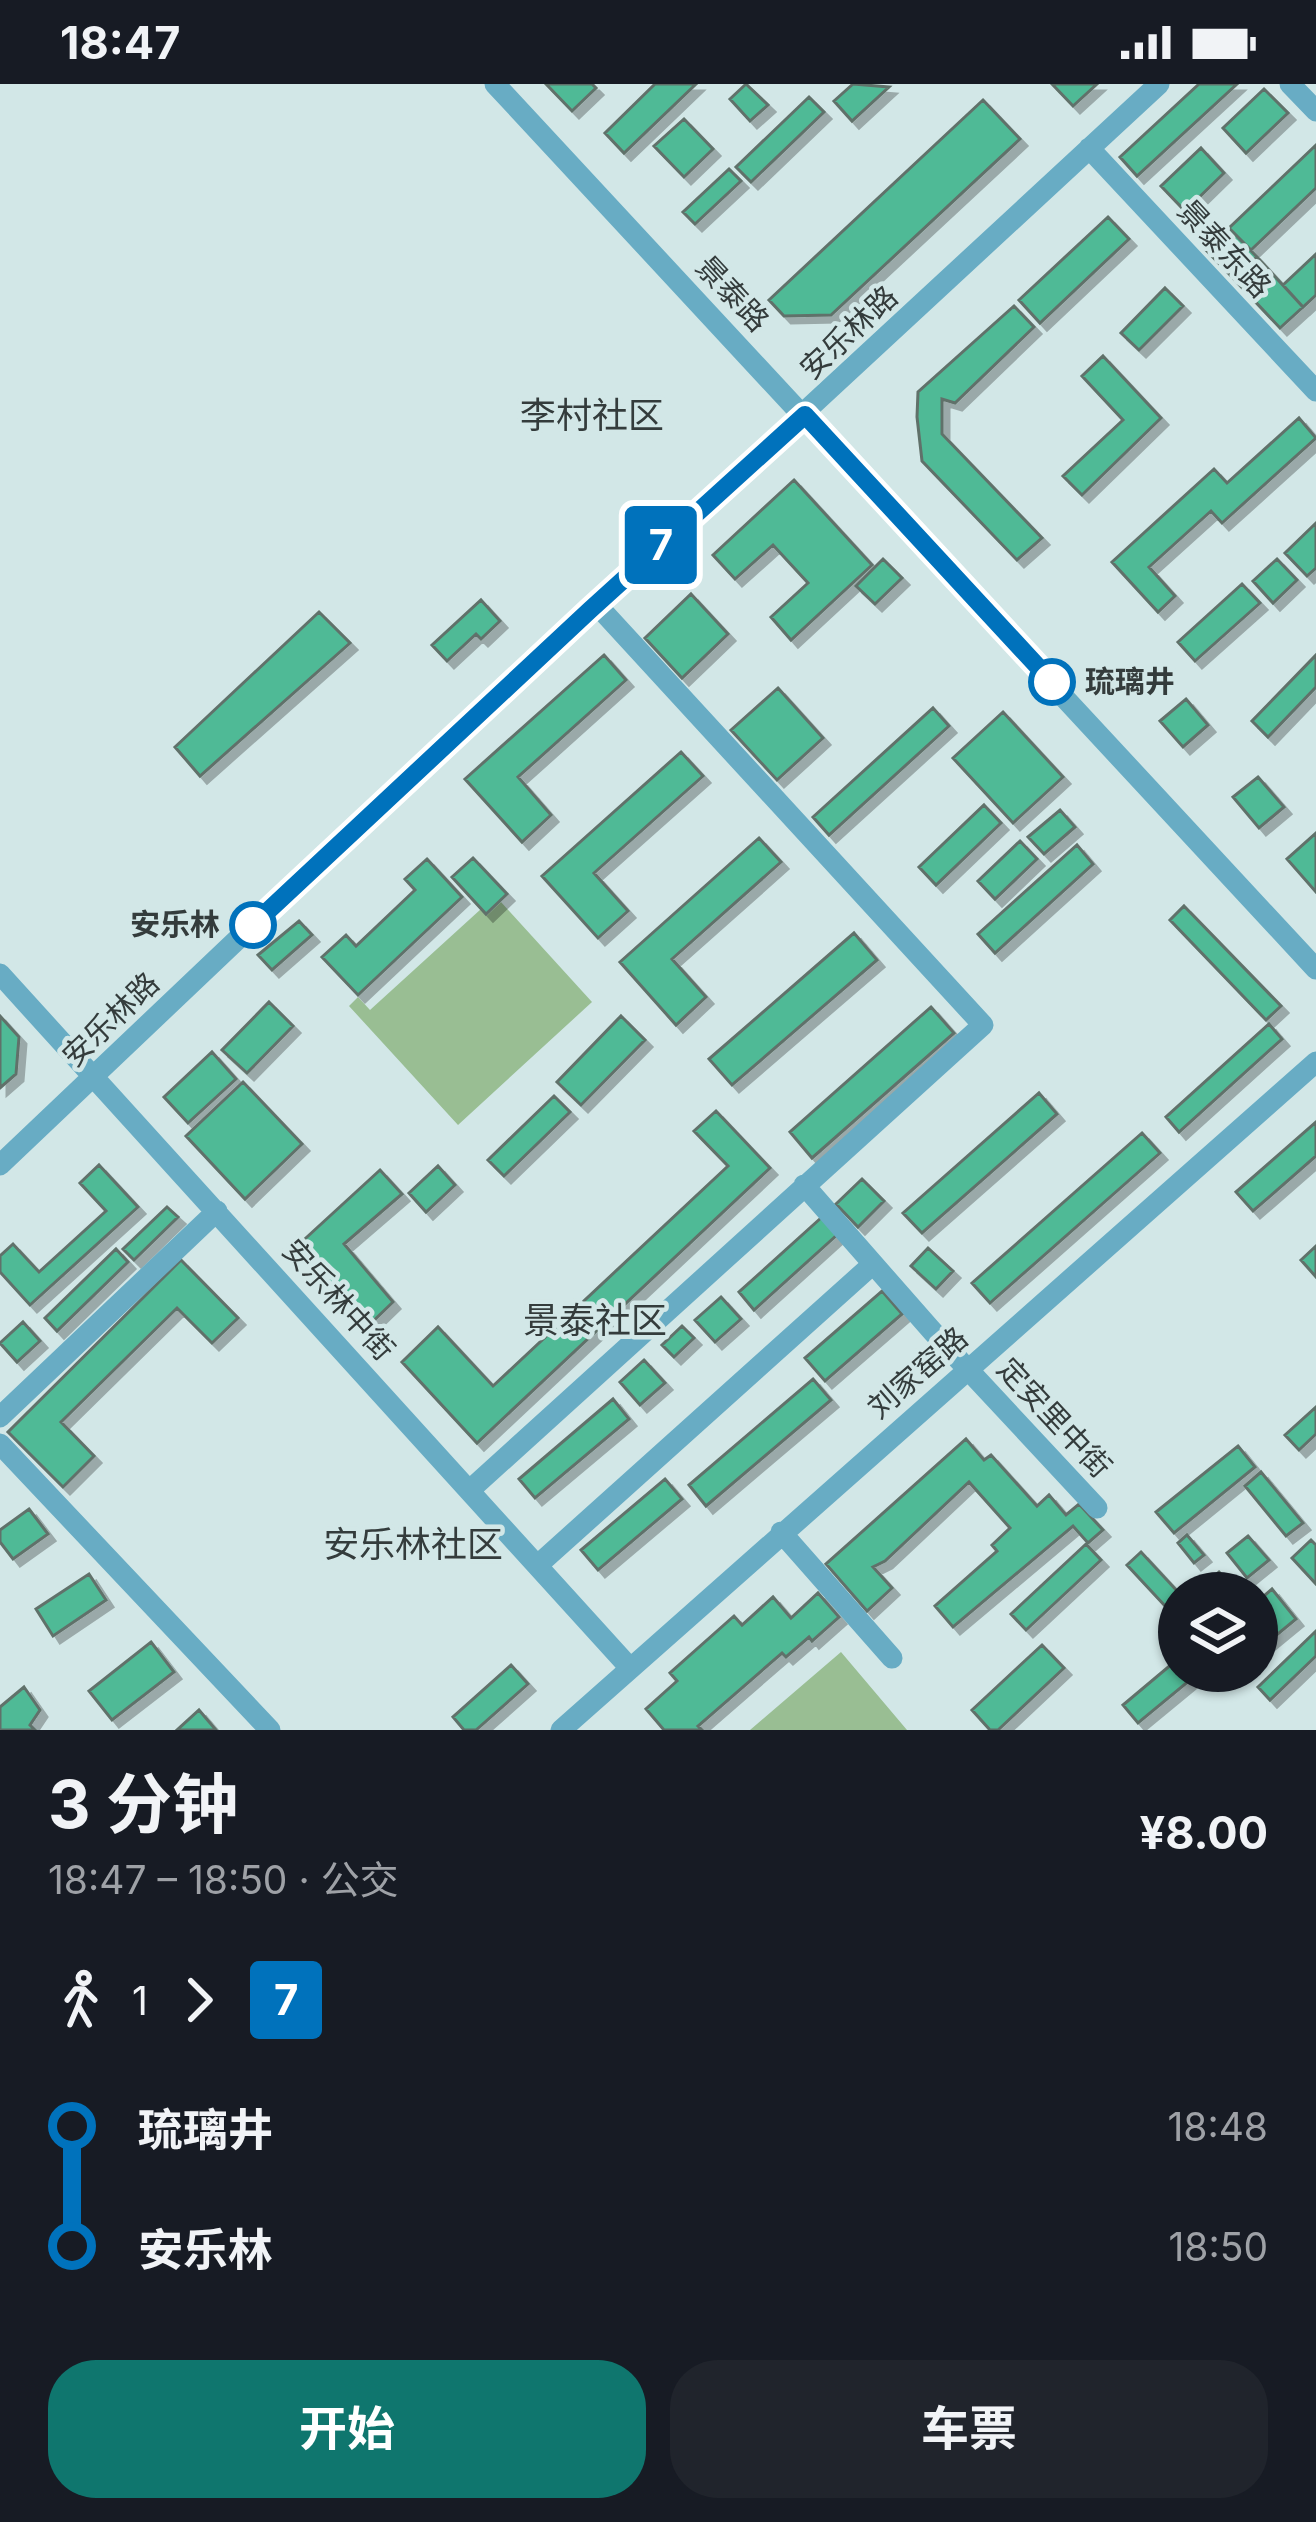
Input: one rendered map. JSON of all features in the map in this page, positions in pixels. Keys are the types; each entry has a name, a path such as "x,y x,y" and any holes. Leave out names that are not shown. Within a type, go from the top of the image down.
{"street":[{"name":"景泰路","path":"494,84 1316,969"},
{"name":"安乐林路","path":"0,1165 596,604 1159,84"},
{"path":"1291,84 1316,111"},
{"name":"景泰东路","path":"1089,148 1316,391"},
{"path":"471,1489 983,1025 596,604"},
{"name":"安乐林中街","path":"0,974 630,1667"},
{"name":"刘家窑路","path":"561,1730 1316,1062"},
{"name":"定安里中街","path":"804,1185 1096,1508"},
{"path":"0,1417 217,1211"},
{"path":"539,1564 873,1264"},
{"path":"0,1444 270,1730"},
{"path":"781,1532 892,1658"}],"green space":[{"path":"501,902 592,1002 458,1125 349,1006 358,997 370,1010 481,909 487,915"},
{"path":"841,1652 907,1730 750,1730"}],"building":[{"path":"546,84 592,84 596,88 572,111"},
{"path":"655,84 696,84 624,153 605,133"},
{"path":"746,84 768,105 750,121 730,99"},
{"path":"853,84 889,87 852,121 834,101"},
{"path":"1052,84 1097,84 1073,106"},
{"path":"1199,84 1237,84 1137,176 1120,157"},
{"path":"1264,89 1288,113 1246,153 1223,128"},
{"path":"809,97 824,112 751,182 736,167"},
{"path":"983,100 1020,139 831,315 784,316 769,300"},
{"path":"684,119 713,149 684,177 654,146"},
{"path":"1316,145 1316,188 1251,250 1229,228"},
{"path":"1201,148 1224,173 1185,211 1161,186"},
{"path":"729,169 741,181 695,224 683,212"},
{"path":"1108,217 1129,239 1040,323 1019,300"},
{"path":"1229,228 1257,257 1233,278 1206,250"},
{"path":"1316,254 1316,295 1303,307 1283,285"},
{"path":"1257,257 1303,307 1280,328 1233,278"},
{"path":"1165,288 1183,306 1139,350 1121,333"},
{"path":"1014,306 1034,327 955,403 942,399 942,434 1042,538 1017,560 922,461 917,417 918,392"},
{"path":"1103,356 1161,418 1082,495 1063,476 1123,420 1082,376"},
{"path":"1299,418 1316,438 1222,523 1211,511 1149,567 1175,596 1158,612 1112,562 1214,469 1227,483"},
{"path":"794,480 872,565 791,640 771,617 808,583 773,545 735,579 713,555"},
{"path":"1316,523 1316,568 1307,576 1285,553"},
{"path":"883,559 902,578 875,604 856,586"},
{"path":"1277,559 1297,580 1273,603 1253,581"},
{"path":"1242,584 1260,603 1195,661 1178,642"},
{"path":"691,594 728,634 682,678 645,638"},
{"path":"481,600 500,621 481,639 476,634 447,661 432,645"},
{"path":"319,612 350,643 200,776 175,747"},
{"path":"604,655 626,680 518,777 551,815 522,842 465,779"},
{"path":"1316,655 1316,687 1268,737 1252,721"},
{"path":"778,688 823,738 777,780 731,730"},
{"path":"1186,699 1208,725 1183,747 1160,721"},
{"path":"933,708 949,726 829,835 813,817"},
{"path":"1003,712 1063,777 1013,823 953,758"},
{"path":"681,752 703,776 594,873 628,911 598,938 542,876"},
{"path":"1258,777 1284,807 1259,828 1233,797"},
{"path":"984,805 1001,823 936,885 919,867"},
{"path":"1060,810 1075,827 1044,854 1028,837"},
{"path":"1316,833 1316,892 1287,859"},
{"path":"759,838 781,862 672,959 706,997 676,1025 620,962"},
{"path":"1020,841 1037,859 995,899 978,881"},
{"path":"1077,845 1093,864 995,953 978,934"},
{"path":"473,858 507,894 486,914 452,877"},
{"path":"427,859 462,897 358,995 322,957 346,935 356,946 415,890 405,879"},
{"path":"1184,906 1281,1006 1266,1020 1170,920"},
{"path":"299,921 312,935 272,970 258,955"},
{"path":"854,933 877,960 732,1085 709,1059"},
{"path":"269,1002 293,1026 247,1073 222,1050"},
{"path":"931,1007 954,1033 812,1158 790,1132"},
{"path":"0,1016 19,1037 16,1074 0,1088"},
{"path":"621,1016 645,1040 581,1105 557,1082"},
{"path":"1269,1024 1282,1039 1179,1132 1166,1117"},
{"path":"212,1052 236,1079 188,1123 164,1097"},
{"path":"243,1082 302,1144 245,1199 186,1136"},
{"path":"1039,1093 1057,1114 922,1233 903,1213"},
{"path":"554,1096 570,1112 504,1176 488,1160"},
{"path":"716,1111 770,1168 477,1443 402,1362 438,1327 493,1386 728,1166 694,1131"},
{"path":"1316,1122 1316,1156 1253,1211 1236,1192"},
{"path":"1142,1133 1160,1153 990,1303 972,1283"},
{"path":"99,1165 138,1207 30,1305 0,1272 0,1256 13,1244 39,1272 106,1211 80,1183"},
{"path":"438,1166 455,1185 426,1212 409,1193"},
{"path":"380,1170 402,1194 344,1244 393,1302 367,1327 295,1248"},
{"path":"862,1179 884,1201 858,1227 836,1204"},
{"path":"167,1207 178,1217 134,1260 123,1249"},
{"path":"822,1217 838,1234 754,1310 739,1292"},
{"path":"1316,1246 1316,1277 1301,1260"},
{"path":"928,1248 953,1271 936,1289 911,1266"},
{"path":"116,1249 128,1262 57,1331 45,1318"},
{"path":"181,1260 238,1318 212,1343 177,1308 61,1422 94,1456 63,1487 8,1432"},
{"path":"882,1291 902,1314 825,1381 805,1358"},
{"path":"721,1297 741,1319 715,1342 695,1320"},
{"path":"23,1322 40,1341 17,1362 0,1343"},
{"path":"682,1326 694,1338 674,1357 662,1345"},
{"path":"644,1360 665,1383 640,1405 620,1382"},
{"path":"813,1379 831,1400 706,1506 689,1485"},
{"path":"613,1399 629,1419 535,1498 519,1479"},
{"path":"1316,1407 1316,1434 1299,1450 1285,1435"},
{"path":"966,1439 984,1460 991,1455 1037,1506 1049,1495 1066,1515 1079,1504 1103,1530 1088,1543 1073,1526 953,1627 935,1606 997,1551 992,1545 1010,1528 969,1482 873,1567 892,1588 867,1611 826,1564"},
{"path":"1238,1446 1255,1467 1174,1533 1156,1512"},
{"path":"1261,1472 1303,1523 1286,1536 1245,1486"},
{"path":"665,1479 682,1499 598,1570 581,1550"},
{"path":"29,1509 48,1534 13,1559 0,1542 0,1530"},
{"path":"1187,1535 1204,1555 1194,1563 1178,1543"},
{"path":"1248,1536 1269,1560 1254,1572 1242,1572 1227,1553"},
{"path":"1311,1540 1316,1545 1316,1584 1292,1558"},
{"path":"1086,1544 1101,1560 1026,1630 1011,1614"},
{"path":"1141,1552 1160,1572 1158,1598 1127,1565"},
{"path":"89,1574 106,1600 53,1636 36,1609"},
{"path":"818,1593 839,1617 812,1641 809,1637 786,1657 782,1653 698,1726 702,1730 664,1730 646,1709 677,1681 670,1673 734,1616 742,1625 773,1597 791,1618"},
{"path":"1278,1596 1296,1619 1278,1634"},
{"path":"1316,1631 1316,1656 1270,1700 1263,1692 1278,1692 1278,1668"},
{"path":"151,1642 174,1672 112,1720 89,1691"},
{"path":"1042,1645 1064,1668 998,1730 990,1730 972,1710"},
{"path":"511,1665 528,1684 476,1730 464,1730 453,1717"},
{"path":"1158,1676 1158,1692 1176,1692 1138,1723 1123,1705"},
{"path":"24,1687 40,1710 30,1725 35,1730 0,1730 0,1707"},
{"path":"199,1710 216,1730 177,1730"}],"bus line":[{"name":"7","path":"253,925 805,415 1052,682"}],"place":[{"name":"琉璃井","path":"1052,682"},
{"name":"安乐林","path":"253,925"}],"district":[{"name":"李村社区","path":"592,415"},
{"name":"景泰社区","path":"595,1320"},
{"name":"安乐林社区","path":"413,1544"}]}
